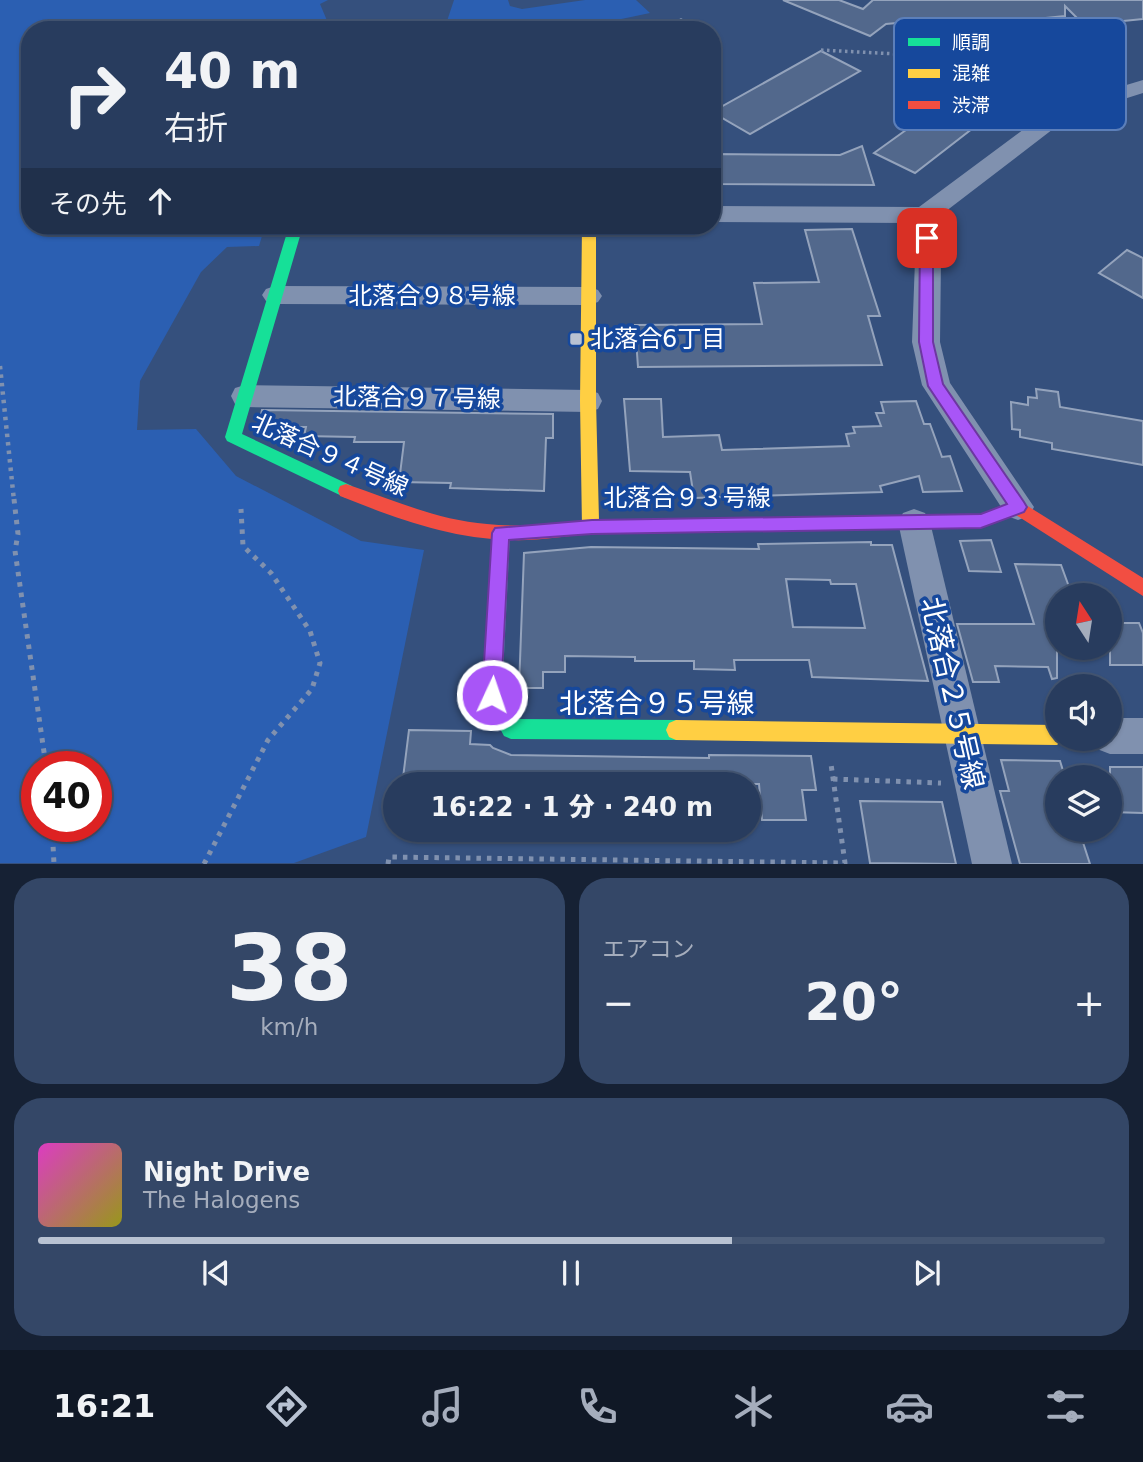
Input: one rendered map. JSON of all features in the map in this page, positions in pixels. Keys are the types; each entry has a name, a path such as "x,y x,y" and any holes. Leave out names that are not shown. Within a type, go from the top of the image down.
{"street":[{"path":"1126,91 1143,86"},
{"path":"721,214 925,215 1037,130"},
{"path":"925,215 928,260 926,342 936,386 1018,507 1143,588"},
{"name":"北落合９４号線","path":"293,235 233,437 276,460 392,510 501,533"},
{"name":"北落合９３号線","path":"589,235 588,401 592,527 981,521 1018,507"},
{"name":"北落合９８号線","path":"275,295 589,296"},
{"name":"北落合９７号線","path":"246,396 588,401"},
{"name":"北落合２５号線","path":"914,522 992,863"},
{"path":"501,533 592,527"},
{"name":"北落合９５号線","path":"501,533 492,695 511,729 825,730 1045,735"},
{"path":"1122,736 1143,736"}],"path":[{"path":"821,50 894,54"},
{"path":"0,366 18,534 15,551 44,751"},
{"path":"204,863 268,740 312,689 320,663 310,631 271,573 243,546 241,509"},
{"path":"388,863 389,857 845,863 825,730"},
{"path":"833,779 974,784"},
{"path":"53,842 54,863"}],"shaded area":[{"path":"0,0 328,0 320,4 327,21 21,21 21,235 262,235 259,246 227,247 201,272 140,381 137,430 196,429 236,476 361,541 424,550 366,837 294,863 0,863"},
{"path":"454,0 508,0 510,6 522,9 585,0 636,0 650,13 612,21 447,21"}],"building":[{"path":"783,0 839,0 863,9 873,0 1143,0 1143,19 1077,18 1065,6 1065,16 1046,18 894,18 894,23 886,24 870,36"},
{"path":"821,51 860,71 750,134 721,117 721,107"},
{"path":"906,130 971,130 915,173 874,153"},
{"path":"862,146 874,185 721,184 721,154 840,155"},
{"path":"852,229 880,316 868,316 882,365 638,367 635,325 762,324 754,283 819,282 805,230"},
{"path":"1127,250 1143,258 1143,298 1099,273"},
{"path":"1036,389 1058,392 1060,407 1143,421 1143,465 1052,449 1052,443 1020,437 1020,430 1012,429 1011,402 1028,405 1028,397 1037,398"},
{"path":"624,399 661,399 663,437 719,435 722,450 849,446 846,434 855,433 853,427 881,426 876,413 884,413 881,402 916,401 924,424 930,424 942,457 950,456 962,491 923,492 919,476 880,486 882,492 694,498 690,472 630,471"},
{"path":"262,410 553,414 553,438 546,438 544,491 450,488 451,483 399,482 404,442 354,442 355,437 304,436 306,427 258,427"},
{"path":"991,540 1001,572 969,571 960,541"},
{"path":"871,542 871,545 892,545 928,681 812,677 809,660 734,660 735,670 694,669 694,661 635,661 635,657 565,656 565,672 543,672 543,688 519,688 524,553 591,547 759,549 758,544","holes":["786,579 830,580 831,584 856,584 865,628 793,627"]},
{"path":"1015,564 1061,565 1068,583 1045,583 1045,660 1057,660 1057,674 1050,674 1048,667 995,666 999,682 973,682 957,624 1034,624"},
{"path":"1122,623 1139,623 1143,633 1143,665 1110,665 1110,660 1122,660"},
{"path":"409,730 471,731 470,744 490,745 511,755 709,758 709,755 811,756 816,790 802,790 806,820 762,820 761,772 404,772"},
{"path":"1001,760 1060,761 1061,765 1045,765 1045,842 1083,842 1090,864 1020,864 1000,791 1009,791"},
{"path":"1122,767 1143,767 1143,813 1122,812"},
{"path":"860,801 942,802 956,864 870,863"}],"traffic: fast":[{"path":"293,235 233,437 346,491"},
{"path":"501,533 492,695 511,729 676,730"}],"traffic: slow":[{"path":"589,235 588,401 591,527 783,524"},
{"path":"676,730 1045,735"}],"traffic: jam":[{"path":"346,491 405,513 467,529 519,533 591,527"},
{"path":"783,524 981,521 1018,507 1143,588"}],"place":[{"name":"北落合6丁目","path":"576,339"}],"route":[{"path":"492,695 501,533 592,527 981,521 1018,507 936,386 926,342 927,238"}]}
